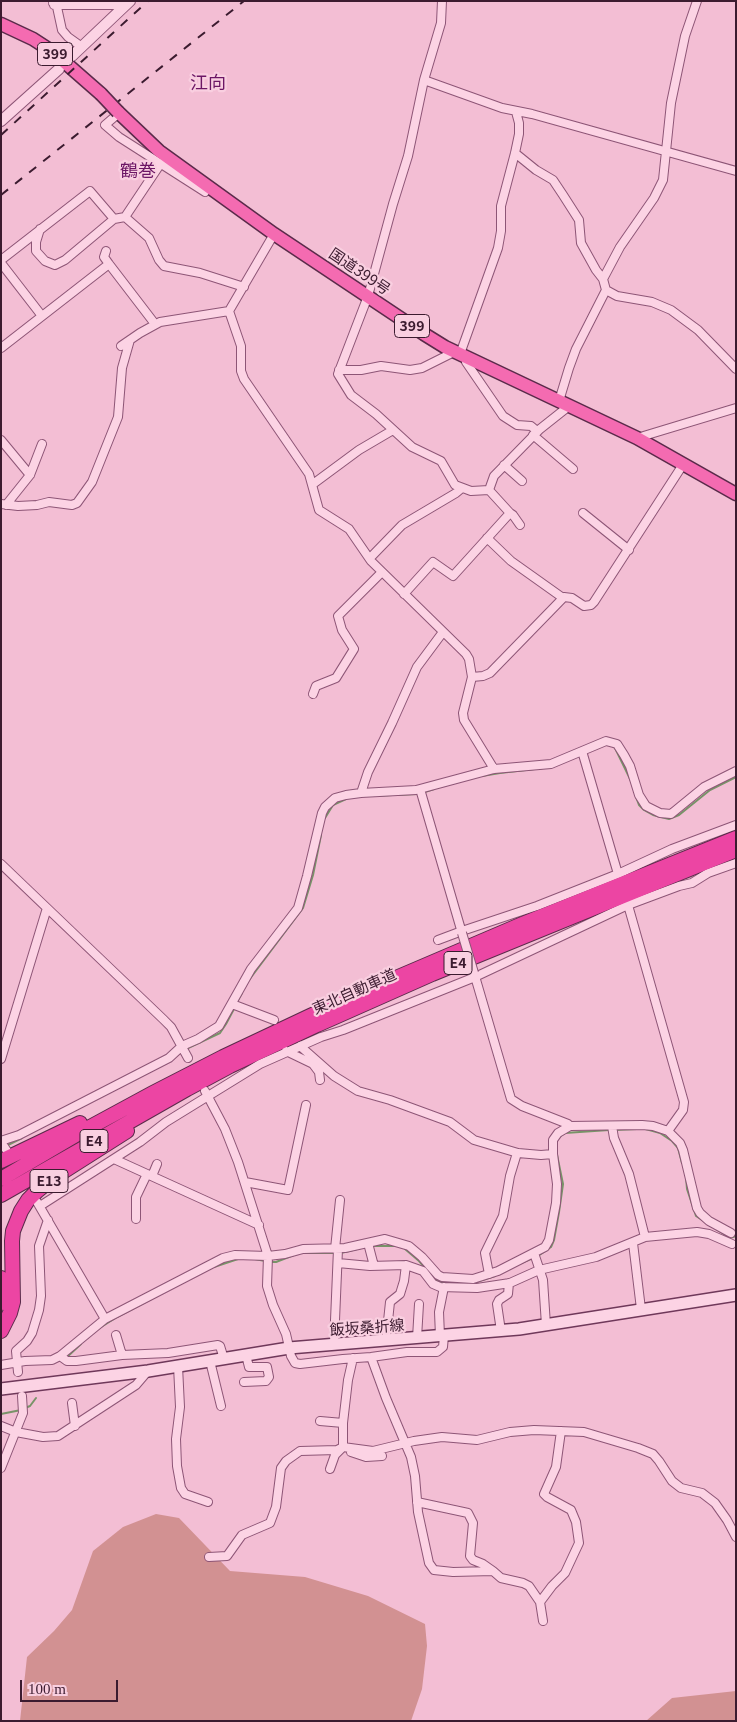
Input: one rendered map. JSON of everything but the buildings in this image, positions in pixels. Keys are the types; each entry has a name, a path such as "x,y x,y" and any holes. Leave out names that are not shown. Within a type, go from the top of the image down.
{"highway":[{"name":"国道399号","path":"1,24 53,52 101,94 159,151 274,234 424,334 460,354 637,438 736,494"},
{"name":"東北自動車道","path":"1,1179 89,1128 224,1057 356,995 520,925 736,838"},
{"name":"東北自動車道","path":"1,1195 187,1089 230,1066 317,1025 432,974 736,850"},
{"name":"E13","path":"3,1148 224,1057"},
{"name":"E13","path":"1,1330 10,1313 13,1302 13,1231 21,1211 28,1200 54,1178 109,1144 187,1089"},
{"path":"1,1278 5,1300 1,1314"}],"main road":[{"name":"飯坂桑折線","path":"1,1389 148,1371 289,1348 501,1331 736,1295"}],"street":[{"path":"442,1 441,23 424,80 408,156 368,296 338,374 351,395 376,414 412,447 438,458 455,484 462,488 480,492 489,490"},
{"path":"603,279 620,247 654,198 663,180 671,103 685,36 697,1"},
{"path":"53,3 128,3"},
{"path":"53,3 57,8 62,30 82,47"},
{"path":"72,56 128,3"},
{"path":"1,121 59,69"},
{"path":"424,80 502,108 532,114 736,171"},
{"path":"118,112 105,125 120,137 243,218 256,221"},
{"path":"460,354 498,248 501,231 501,206 516,153 519,134 516,112"},
{"path":"489,490 494,476 564,403 569,368 576,349 606,290 603,279 581,243 579,220 563,194 553,180 536,170 516,153"},
{"path":"40,229 36,242 36,251 45,261 54,265 65,260 114,220 125,217 161,163"},
{"path":"42,316 1,262 90,190 114,220"},
{"path":"125,217 149,238 159,260 164,266 200,273 244,287"},
{"path":"229,312 274,234"},
{"path":"106,251 104,257 155,324"},
{"path":"1,348 109,264"},
{"path":"606,290 617,296 652,302 671,310 698,330 736,368"},
{"path":"121,346 155,324 175,318 229,312"},
{"path":"229,312 241,346 241,371 244,379 309,474 319,510 349,529 382,572 469,659 472,677 462,713 464,720 494,769"},
{"path":"4,504 37,505 48,502 72,505 77,503 92,482 118,416 122,368 130,340"},
{"path":"339,370 361,370 381,366 410,370 422,368 450,354 460,354"},
{"path":"460,354 504,416 516,425 531,426 535,433 573,469"},
{"path":"637,438 736,408"},
{"path":"313,484 358,450 393,430"},
{"path":"1,440 30,475"},
{"path":"4,504 30,475 42,444"},
{"path":"472,677 490,673 563,598 568,597 584,606 590,605 603,590 684,463"},
{"path":"504,465 522,481"},
{"path":"370,558 402,525 462,488"},
{"path":"489,490 520,525"},
{"path":"404,594 433,562 453,576 510,513"},
{"path":"584,513 629,550"},
{"path":"487,538 511,561 563,598"},
{"path":"313,694 316,686 336,678 354,649 342,630 338,616 382,572"},
{"path":"361,793 368,772 417,667 443,632"},
{"path":"3,1148 18,1135 184,1051 219,1026 235,1004 251,969 298,908 320,818 325,807 335,798 361,793 421,792 448,780 494,769 550,764 583,754 606,741 617,744 630,766 642,801 646,806 666,814 671,814 704,787 736,771"},
{"path":"583,754 618,874"},
{"path":"421,792 511,1099 522,1106 570,1126"},
{"path":"438,940 537,906 736,825"},
{"path":"1,864 171,1027 184,1051"},
{"path":"105,1319 38,1204 140,1142 206,1094 260,1064 474,975 628,905 708,873 734,867"},
{"path":"628,905 684,1102 683,1110 668,1131"},
{"path":"1,1059 47,908"},
{"path":"235,1004 274,1020"},
{"path":"300,1046 334,1076 358,1091 390,1100 450,1122 474,1140 517,1153 553,1154"},
{"path":"286,1052 313,1064 320,1080"},
{"path":"206,1094 225,1129 245,1182 268,1260 267,1286 286,1334 293,1360 300,1364 353,1358 371,1358 407,1352 437,1352 443,1347 439,1312 442,1283 438,1275 422,1256 409,1246 385,1240 338,1254"},
{"path":"245,1182 288,1190 306,1105"},
{"path":"1,1365 25,1361 52,1360 60,1356 105,1319 223,1258 244,1255 268,1260 303,1249 338,1254 374,1266 406,1265 423,1272 433,1284 473,1279 535,1257 548,1243 553,1226 557,1184 553,1140 564,1128 570,1126 613,1129 646,1125 668,1131 680,1143 683,1150 697,1208 700,1213 733,1238"},
{"path":"613,1129 629,1174 645,1237"},
{"path":"489,1274 485,1252 503,1216 510,1176 517,1153"},
{"path":"114,1158 259,1225"},
{"path":"136,1219 136,1197 157,1164"},
{"path":"334,1344 340,1200"},
{"path":"18,1372 16,1351 28,1341 39,1310 41,1296 40,1246 48,1220"},
{"path":"442,1283 477,1288 509,1283 539,1270 596,1257 645,1237 697,1232 733,1238"},
{"path":"634,1243 641,1309"},
{"path":"369,1246 374,1266"},
{"path":"535,1257 543,1280 546,1325"},
{"path":"386,1340 390,1302 400,1294 406,1265"},
{"path":"501,1331 497,1304 499,1300 508,1294 509,1283"},
{"path":"417,1338 419,1304"},
{"path":"116,1335 122,1355"},
{"path":"60,1356 67,1362 122,1355 168,1353 218,1345 224,1359"},
{"path":"244,1382 266,1381 270,1377 267,1367 249,1367 246,1355"},
{"path":"330,1469 335,1455 343,1447 343,1423 348,1380 353,1358"},
{"path":"371,1358 411,1457 415,1476 418,1512 429,1563 434,1570 453,1572 493,1571"},
{"path":"210,1361 221,1406"},
{"path":"178,1366 180,1407 176,1439 177,1466 181,1488 185,1494 208,1502"},
{"path":"1,1426 16,1432 50,1438 58,1436 136,1386 148,1371"},
{"path":"1,1468 23,1413 22,1396"},
{"path":"72,1403 75,1426"},
{"path":"320,1421 343,1423"},
{"path":"209,1557 227,1556 242,1535 270,1523 276,1508 281,1468 286,1461 300,1451 337,1450 343,1447 373,1451 405,1442 442,1437 477,1440 510,1432 534,1430 584,1432 652,1454 659,1460 672,1481 681,1488 702,1493 715,1503 736,1537"},
{"path":"540,1602 565,1573 579,1543 576,1522 571,1510 544,1494 556,1467 561,1431"},
{"path":"343,1447 350,1452 366,1457 382,1456"},
{"path":"417,1502 468,1513 472,1523 470,1556 473,1560 493,1571 500,1578 529,1586 540,1602 543,1621"}],"shaded area":[{"path":"156,1514 179,1518 230,1571 305,1577 368,1596 425,1624 427,1646 422,1689 411,1721 20,1721 27,1657 54,1631 72,1610 93,1551 123,1527"},
{"path":"736,1691 736,1721 646,1721 672,1698"}],"waterway":[{"path":"612,746 615,748 632,783"},
{"path":"482,776 552,767"},
{"path":"636,797 639,805 644,810 653,815 669,819 679,815 710,790 736,777"},
{"path":"422,793 434,789"},
{"path":"368,796 418,794"},
{"path":"325,818 333,805 346,799"},
{"path":"249,980 303,908 313,875 321,835"},
{"path":"237,1002 242,993"},
{"path":"186,1049 220,1033 235,1007"},
{"path":"642,1128 660,1133 672,1141 678,1148 682,1163"},
{"path":"614,1130 637,1129"},
{"path":"558,1138 565,1133 609,1130"},
{"path":"6,1146 22,1138"},
{"path":"538,1256 551,1247 559,1212 563,1184 556,1150"},
{"path":"686,1177 687,1189 696,1216 730,1238 736,1236"},
{"path":"370,1246 395,1246"},
{"path":"341,1253 365,1247"},
{"path":"405,1249 440,1282 476,1282 495,1276"},
{"path":"301,1253 336,1253"},
{"path":"270,1262 276,1262 294,1255"},
{"path":"519,1264 533,1258"},
{"path":"214,1267 238,1259"},
{"path":"255,1259 265,1261"},
{"path":"98,1329 157,1296"},
{"path":"66,1358 81,1344"},
{"path":"25,1408 30,1406 36,1398"},
{"path":"1,1414 21,1410"}],"tunnel":[{"path":"681,852 690,878"}],"railway":[{"path":"1,135 148,1"},
{"path":"1,195 244,1"}],"district":[{"name":"江向","path":"208,82"},
{"name":"鶴巻","path":"138,170"}]}
